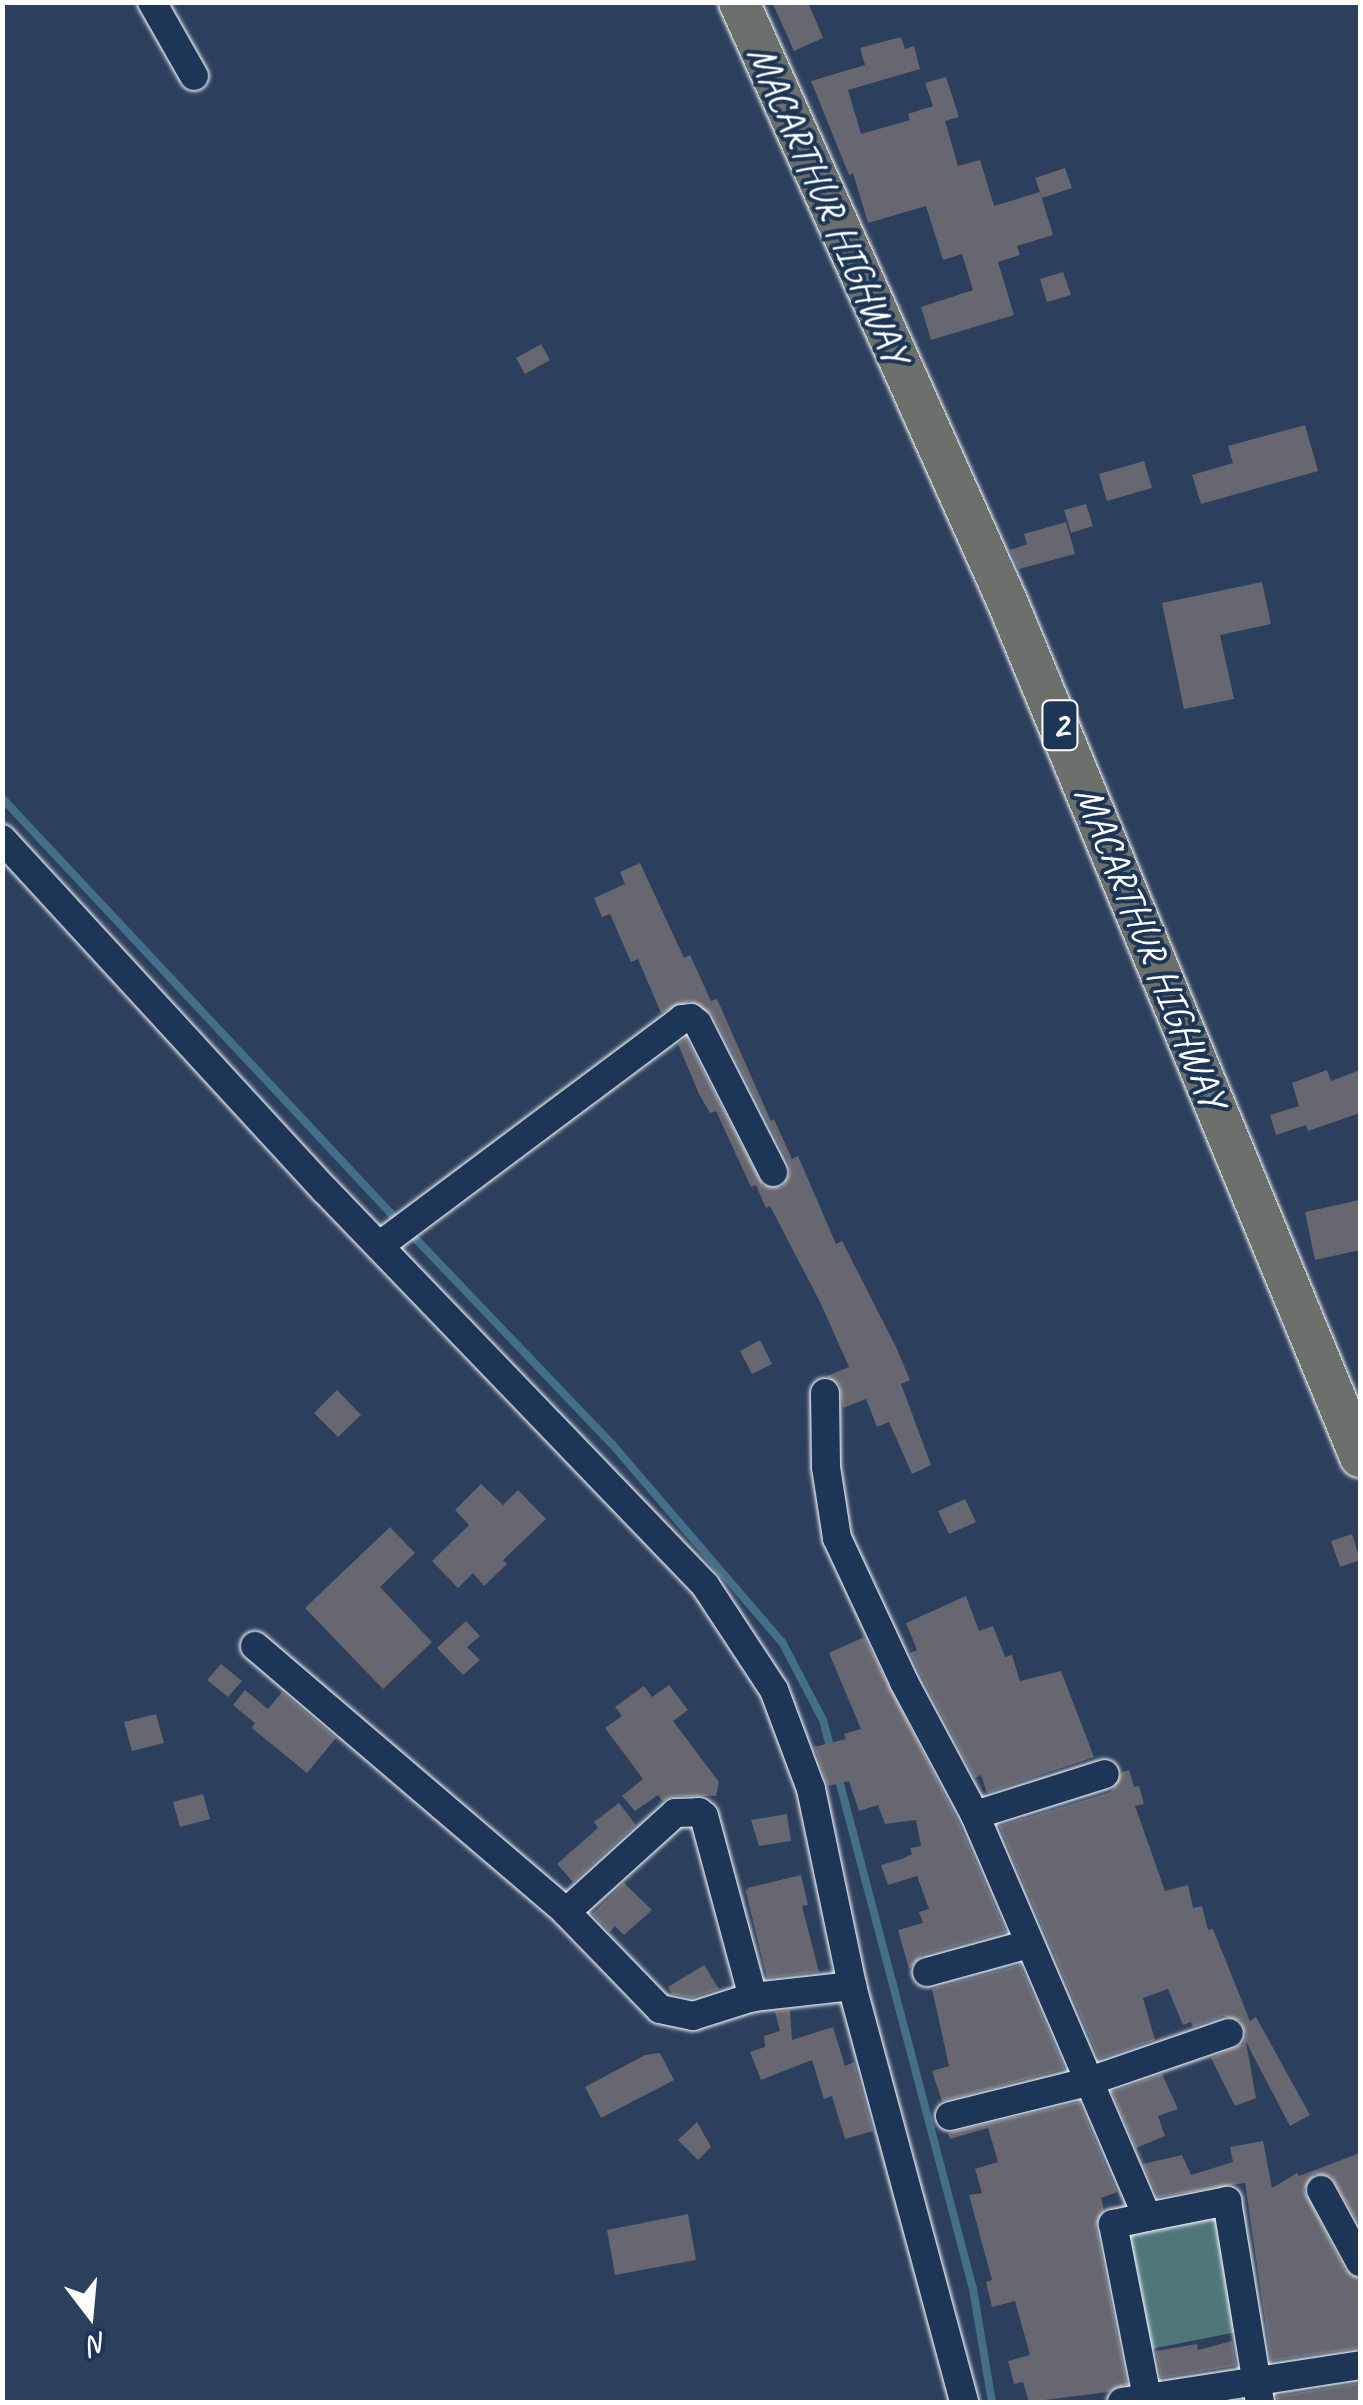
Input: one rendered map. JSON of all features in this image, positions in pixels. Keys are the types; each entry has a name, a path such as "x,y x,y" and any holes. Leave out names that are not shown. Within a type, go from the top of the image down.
{"highway":[{"name":"MACARTHUR HIGHWAY","path":"739,2 1007,600 1360,1457"}],"street":[{"path":"152,2 194,76"},
{"path":"2,839 379,1246 704,1585 774,1690 811,1789 852,1986 964,2402"},
{"path":"379,1246 682,1019 691,1018 698,1024 773,1172"},
{"path":"824,1393 826,1467 837,1538 904,1682 975,1815 1146,2217"},
{"path":"255,1646 566,1912 660,2009 693,2016 752,1997 852,1986"},
{"path":"975,1815 1104,1774"},
{"path":"566,1912 676,1813 698,1812 704,1816 752,1997"},
{"path":"927,1972 1029,1944"},
{"path":"950,2116 1087,2082 1229,2032"},
{"path":"1321,2190 1360,2262"},
{"path":"1259,2391 1228,2201 1113,2224 1135,2400 1259,2391 1360,2365"}],"green space":[{"path":"1221,2217 1242,2331 1151,2349 1128,2233"}],"building":[{"path":"772,2 808,2 823,38 794,51"},
{"path":"901,37 905,49 914,46 920,69 848,90 861,134 910,120 908,114 933,106 925,83 946,77 959,117 945,121 958,166 980,160 994,206 1040,192 1053,235 1017,246 1020,255 998,262 1014,315 931,340 921,307 973,290 962,254 943,260 926,206 868,223 853,173 849,175 811,81 865,65 860,48"},
{"path":"1065,168 1072,188 1042,198 1035,178"},
{"path":"1063,272 1071,295 1047,302 1040,279"},
{"path":"541,344 550,360 525,374 516,358"},
{"path":"1305,425 1318,471 1201,504 1192,475 1233,463 1228,446"},
{"path":"1144,461 1152,488 1107,501 1099,474"},
{"path":"1086,504 1093,526 1071,533 1064,510"},
{"path":"1066,522 1075,554 1019,569 1010,550 1027,544 1024,534"},
{"path":"1262,582 1271,624 1220,635 1234,699 1184,709 1162,603"},
{"path":"640,863 684,958 690,955 711,1001 717,999 771,1121 774,1119 792,1159 798,1156 836,1244 842,1241 896,1347 910,1380 901,1384 931,1465 912,1474 889,1422 877,1427 866,1399 843,1408 840,1385 827,1376 849,1367 820,1302 770,1206 766,1208 756,1185 751,1187 716,1111 710,1113 699,1094 678,1044 686,1038 763,1186 782,1187 790,1174 789,1164 713,1015 690,1001 661,1013 638,959 631,962 610,914 602,917 594,898 625,884 620,872"},
{"path":"1327,1070 1331,1081 1360,1070 1360,1113 1308,1131 1306,1125 1276,1135 1270,1115 1299,1106 1292,1083"},
{"path":"1360,1200 1360,1250 1315,1260 1305,1212"},
{"path":"760,1340 772,1364 752,1374 740,1351"},
{"path":"337,1390 361,1415 338,1437 314,1413"},
{"path":"481,1484 503,1505 518,1490 546,1519 503,1560 507,1564 484,1586 473,1573 458,1588 432,1561 469,1525 455,1510"},
{"path":"965,1499 976,1522 949,1534 938,1511"},
{"path":"390,1527 415,1553 380,1587 432,1642 383,1689 305,1608"},
{"path":"1352,1534 1360,1560 1340,1567 1331,1541"},
{"path":"966,1596 979,1631 993,1626 1005,1657 1012,1655 1020,1681 1061,1671 1094,1757 987,1793 981,1775 975,1778 910,1653 917,1650 906,1623"},
{"path":"466,1621 480,1636 467,1647 480,1660 463,1675 437,1648"},
{"path":"864,1637 959,1823 1006,1932 922,1955 909,1969 898,1930 923,1923 919,1912 929,1909 917,1876 888,1885 881,1865 902,1859 912,1854 910,1848 921,1846 916,1820 885,1824 878,1805 859,1811 849,1781 828,1786 814,1747 846,1739 844,1734 861,1729 829,1653"},
{"path":"221,1664 242,1681 228,1697 207,1680"},
{"path":"669,1685 688,1710 673,1721 719,1782 716,1796 674,1796 662,1801 658,1795 635,1811 622,1796 643,1779 605,1728 622,1716 615,1707 644,1686 652,1697"},
{"path":"245,1690 268,1709 282,1692 336,1738 307,1773 252,1728 255,1723 233,1705"},
{"path":"156,1714 164,1743 132,1751 124,1722"},
{"path":"1129,1770 1134,1787 1139,1786 1144,1804 1135,1806 1165,1891 1188,1885 1193,1908 1202,1906 1208,1930 1213,1929 1250,2021 1256,2017 1310,2115 1290,2126 1246,2042 1256,2098 1235,2106 1211,2058 1243,2044 1246,2035 1241,2021 1224,2016 1193,2027 1191,2022 1183,2025 1168,1989 1143,1998 1155,2040 1099,2059 999,1826 1111,1792 1122,1772"},
{"path":"203,1794 210,1819 180,1827 173,1802"},
{"path":"619,1803 636,1825 573,1882 557,1864 598,1828 594,1822"},
{"path":"787,1814 791,1841 759,1846 751,1820"},
{"path":"801,1875 808,1905 802,1906 819,1972 767,1978 745,1888 748,1892 747,1888"},
{"path":"624,1883 652,1910 624,1935 615,1926 610,1932 592,1914"},
{"path":"704,1965 719,1989 692,1998 672,1994 668,1987"},
{"path":"1020,1965 1065,2069 942,2101 932,2071 949,2066 932,1989"},
{"path":"790,2010 792,2040 833,2027 845,2066 854,2062 873,2131 845,2139 832,2096 824,2099 812,2060 761,2080 750,2052 765,2047 764,2036 780,2031 775,2012"},
{"path":"660,2053 674,2080 601,2118 585,2087 645,2055"},
{"path":"1162,2074 1178,2109 1158,2116 1165,2136 1136,2148 1112,2092"},
{"path":"1079,2102 1117,2192 1101,2198 1104,2210 1096,2226 1127,2384 1108,2392 1029,2402 1023,2382 1014,2384 1008,2361 1030,2355 1015,2301 992,2307 986,2282 992,2280 969,2195 982,2193 975,2169 998,2162 988,2128 950,2139 948,2133"},
{"path":"697,2122 711,2147 698,2160 678,2140"},
{"path":"1263,2141 1272,2188 1297,2173 1299,2176 1360,2153 1360,2226 1331,2176 1314,2174 1304,2190 1345,2270 1360,2279 1360,2348 1271,2361 1245,2183 1158,2197 1143,2164 1182,2155 1191,2175 1233,2162 1230,2147"},
{"path":"688,2214 696,2260 615,2275 607,2230"},
{"path":"1232,2341 1236,2366 1161,2378 1156,2351 1197,2344 1198,2350"},
{"path":"1360,2383 1360,2402 1277,2402 1277,2396"}],"waterway":[{"path":"2,798 397,1220"},
{"path":"414,1237 612,1444 782,1642 823,1720 832,1753"},
{"path":"838,1776 973,2289 992,2402"}]}
